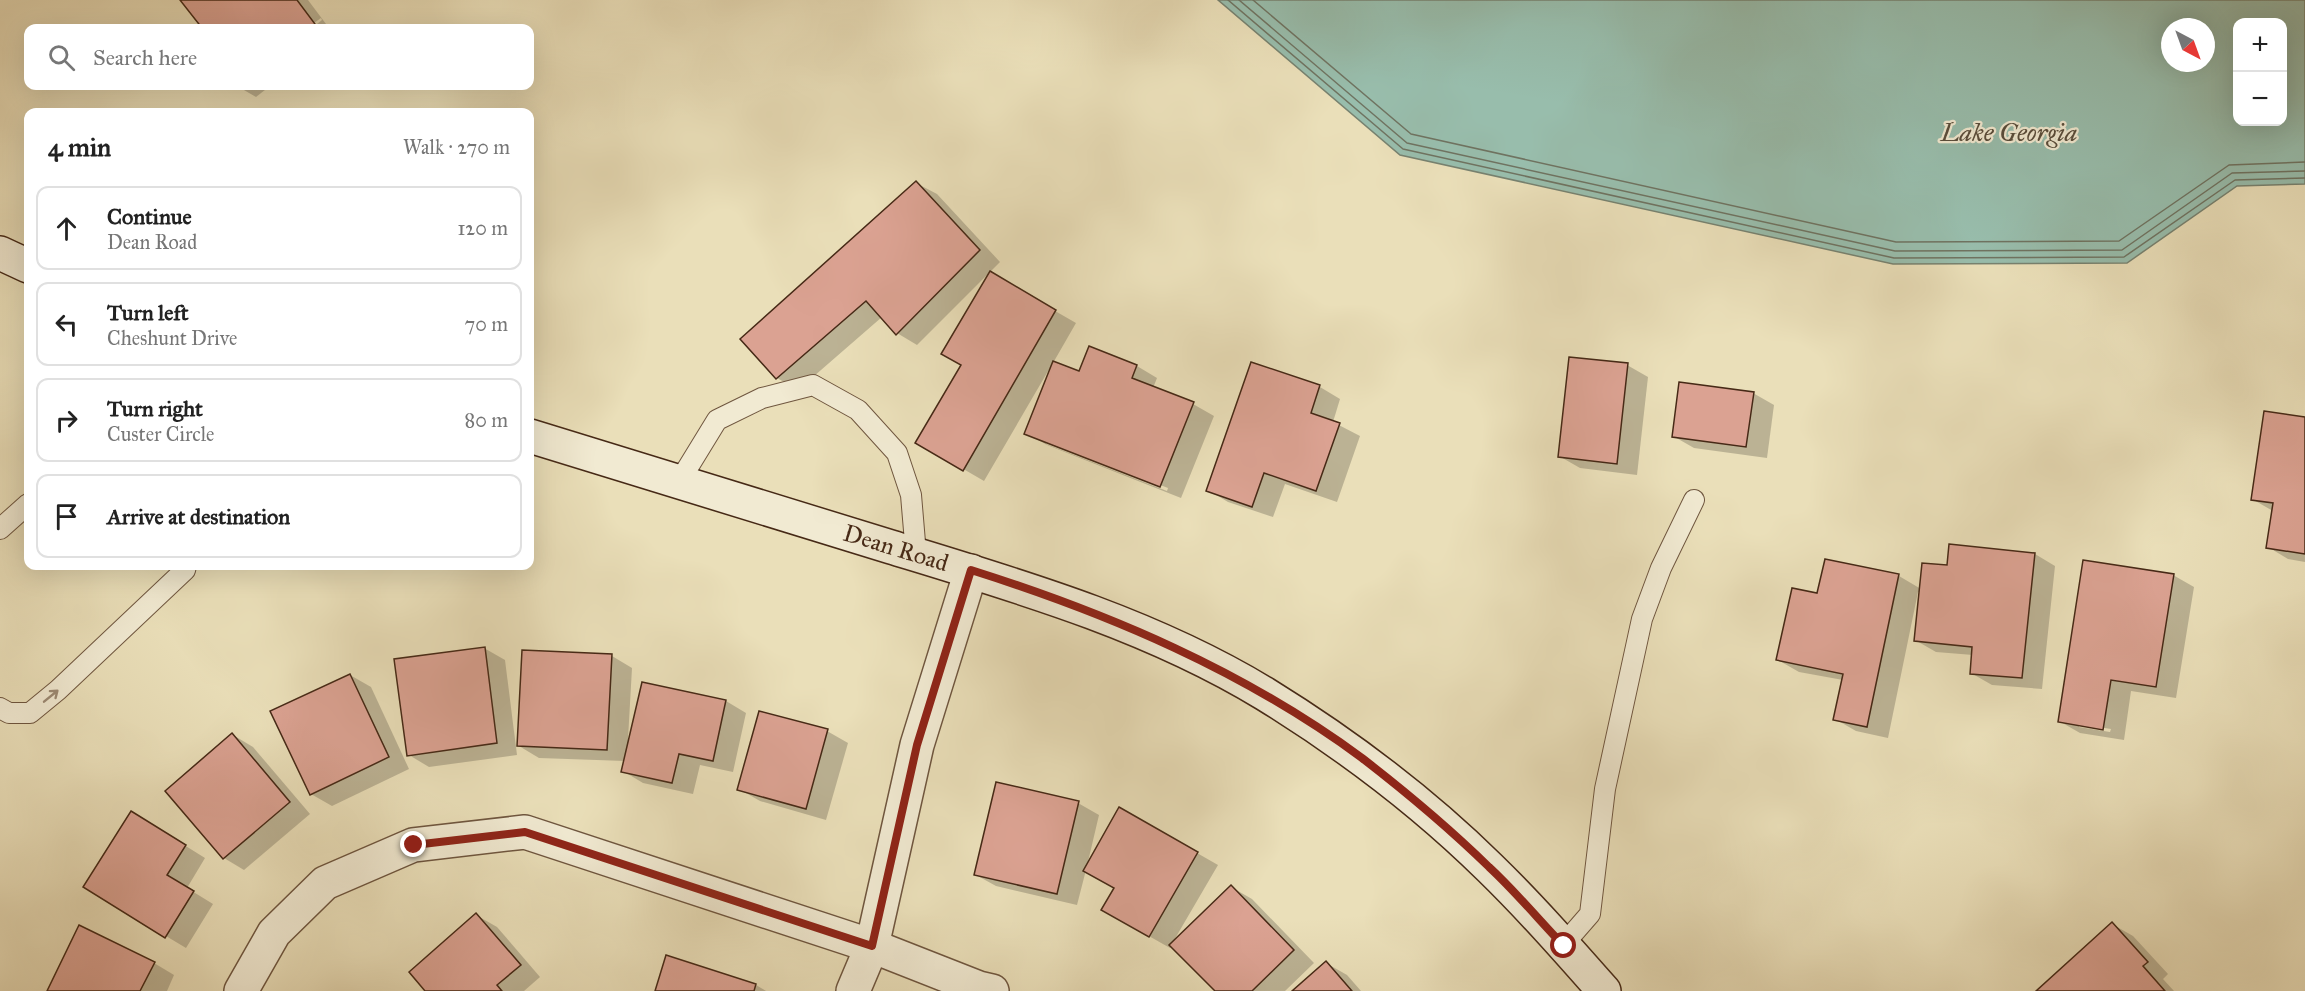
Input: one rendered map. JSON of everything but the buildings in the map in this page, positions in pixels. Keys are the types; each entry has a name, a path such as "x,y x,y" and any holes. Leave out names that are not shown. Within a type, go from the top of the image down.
{"main road":[{"path":"0,253 24,264"},
{"name":"Dean Road","path":"534,437 1022,586 1151,636 1192,655 1263,693 1360,757 1416,802 1490,868 1604,991"},
{"path":"853,991 872,946 917,745 971,570"},
{"path":"241,991 274,933 325,883 414,845 525,832 872,946 992,991"}],"lane":[{"path":"679,482 717,420 762,398 813,385 858,410 897,453 911,495 916,554"},
{"path":"1563,945 1590,914 1605,789 1642,619 1662,568 1694,500"},
{"path":"0,529 24,508"},
{"path":"0,708 9,713 30,712 58,690 185,570"}],"water":[{"name":"Lake Georgia","path":"1218,0 2305,0 2305,184 2237,186 2127,263 1893,264 1400,155"}],"route":[{"path":"414,845 525,832 872,946 917,745 971,570 1022,586 1151,636 1263,693 1360,757 1416,802 1490,868 1564,946"}]}
